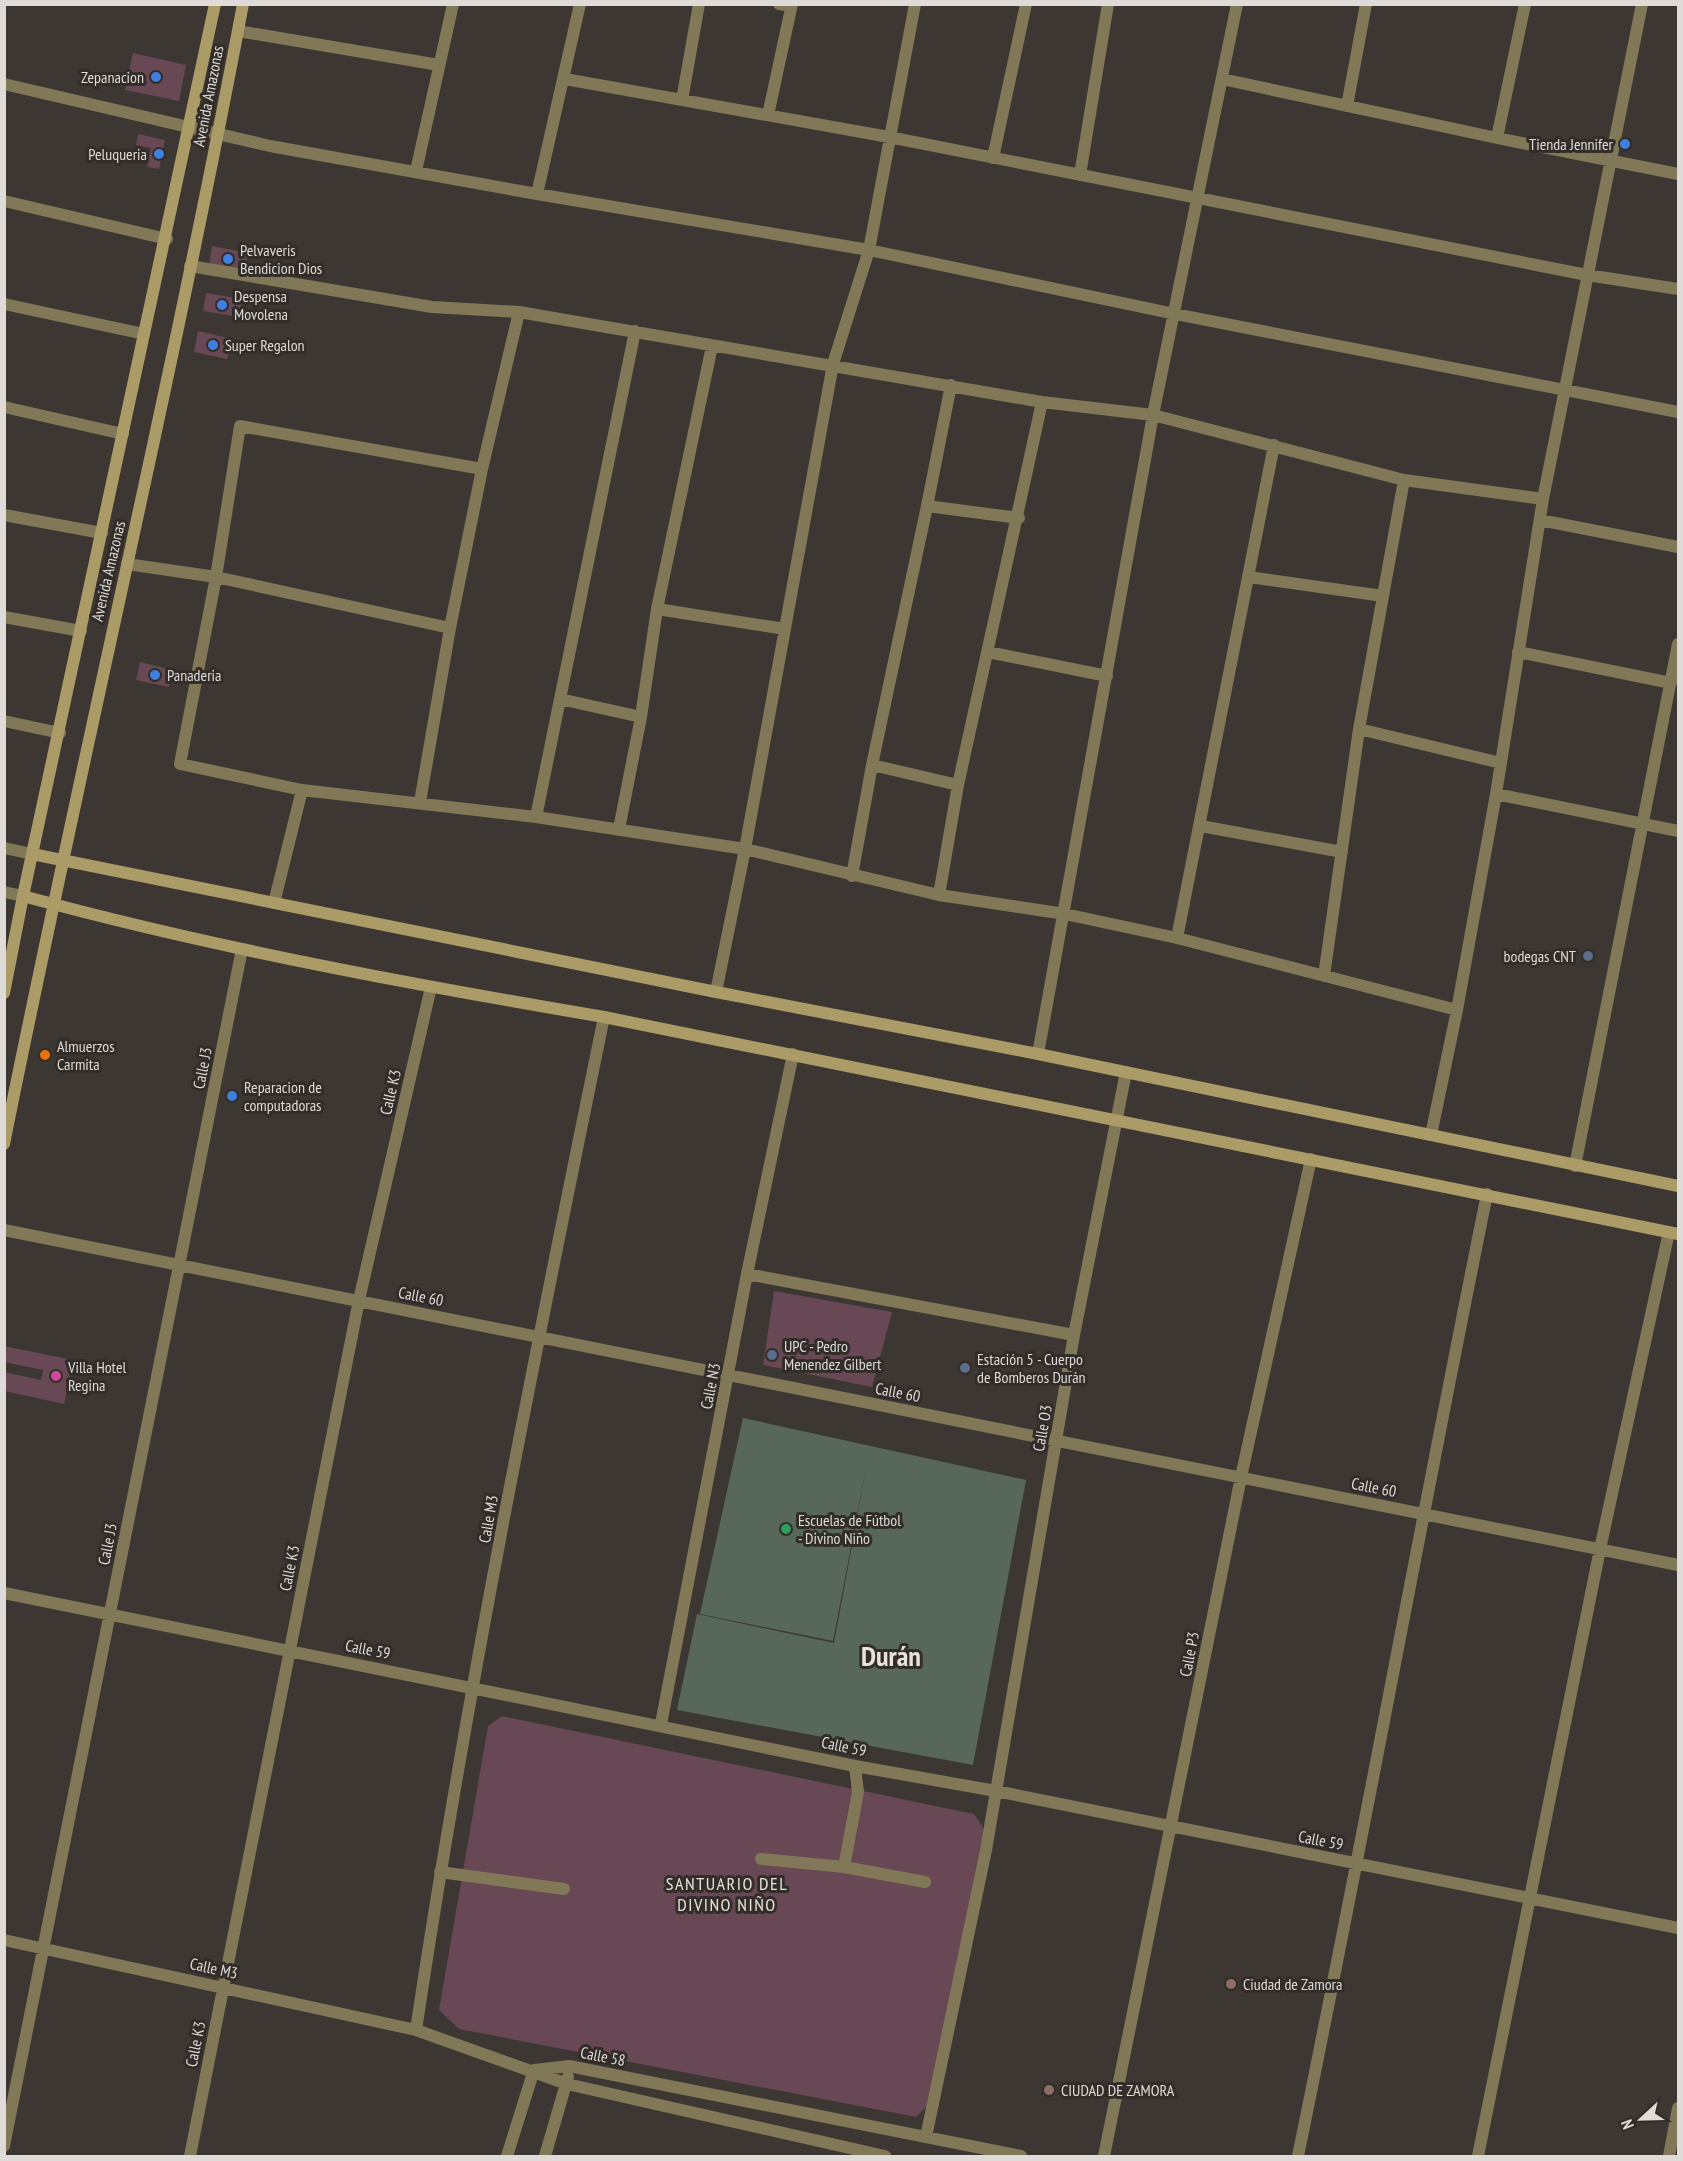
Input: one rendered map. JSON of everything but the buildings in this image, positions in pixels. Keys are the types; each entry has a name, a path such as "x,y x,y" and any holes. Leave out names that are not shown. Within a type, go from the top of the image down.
{"street":[{"name":"Avenida Amazonas","path":"4,993 144,334 191,127 215,4"},
{"name":"Avenida Amazonas","path":"4,1144 61,861 155,442 243,4"},
{"path":"416,171 453,4"},
{"path":"537,194 565,79 580,4"},
{"path":"682,100 699,4"},
{"path":"716,992 745,849 833,364 869,250 915,4"},
{"path":"993,158 1026,4"},
{"path":"1080,175 1108,4"},
{"path":"1038,1054 1153,415 1237,4"},
{"path":"1347,106 1366,4"},
{"path":"1497,138 1525,4"},
{"path":"1431,1135 1457,1010 1496,794 1543,499 1642,4"},
{"path":"768,115 787,5"},
{"path":"238,31 440,65"},
{"path":"1222,78 1497,138 1678,174"},
{"path":"565,79 889,137 1587,276 1678,290"},
{"path":"4,84 218,135 537,194 869,250 1564,392 1678,412"},
{"path":"4,201 167,239"},
{"path":"190,266 432,307 519,312 712,346 833,364 1042,402 1153,415 1404,480 1543,499"},
{"path":"4,304 144,334"},
{"path":"420,802 450,628 482,469 519,312"},
{"path":"536,817 545,785 560,699 635,331"},
{"path":"620,829 641,717 657,609 712,346"},
{"path":"852,876 872,765 951,385"},
{"path":"939,896 958,785 1019,518 1042,402"},
{"path":"4,407 123,434"},
{"path":"482,469 240,426 216,577 180,764 302,790 536,817 745,849 939,896 1065,914 1177,938 1457,1010"},
{"path":"1177,938 1201,826 1274,445"},
{"path":"1324,976 1359,729 1404,480"},
{"path":"927,506 1019,518"},
{"path":"4,514 102,533"},
{"path":"1540,520 1678,548"},
{"path":"126,564 216,577 450,628"},
{"path":"1249,577 1383,596"},
{"path":"657,609 785,629"},
{"path":"4,617 81,631"},
{"path":"1575,1166 1678,644"},
{"path":"988,652 1107,676"},
{"path":"1518,652 1671,683"},
{"path":"560,699 641,717"},
{"path":"4,721 60,733"},
{"path":"1359,729 1501,763"},
{"path":"872,765 958,785"},
{"path":"274,903 302,790"},
{"path":"1496,794 1678,831"},
{"path":"1201,826 1342,852"},
{"path":"4,848 716,992 1038,1054 1678,1186"},
{"path":"4,892 242,949 431,987 604,1017 793,1054 1117,1122 1674,1233 1600,1549 1478,2157"},
{"name":"Calle J3","path":"4,2146 242,949"},
{"name":"Calle K3","path":"190,2157 359,1300 431,987"},
{"name":"Calle M3","path":"416,2030 440,1872 538,1336 604,1017"},
{"name":"Calle N3","path":"661,1724 747,1274 793,1054"},
{"name":"Calle O3","path":"926,2137 996,1791 1074,1335 1126,1072"},
{"name":"Calle P3","path":"1104,2157 1241,1477 1311,1159"},
{"path":"1298,2157 1358,1864 1422,1513 1487,1194"},
{"name":"Calle 60","path":"4,1230 1678,1565"},
{"path":"747,1274 1074,1335"},
{"name":"Calle 59","path":"4,1593 661,1724 855,1766 996,1791 1678,1928"},
{"path":"844,1867 858,1792 855,1766"},
{"path":"761,1859 844,1867 925,1882"},
{"path":"440,1872 564,1889"},
{"name":"Calle M3","path":"4,1940 416,2030 534,2070"},
{"path":"545,2157 567,2084 569,2066"},
{"name":"Calle 58","path":"534,2070 569,2066 1021,2157"},
{"path":"507,2157 534,2070"},
{"name":"Calle 58","path":"534,2070 567,2084 885,2157"},
{"path":"1669,2157 1678,2108"}],"green space":[{"path":"743,1418 1026,1480 973,1765 677,1710 697,1614 834,1643 869,1453 833,1641 700,1614"}],"place":[{"name":"Zepanacion","path":"156,77"},
{"name":"Tienda Jennifer","path":"1625,144"},
{"name":"Peluqueria","path":"159,154"},
{"name":"Pelvaveris Bendicion Dios","path":"228,259"},
{"name":"Despensa Movolena","path":"222,305"},
{"name":"Super Regalon","path":"213,345"},
{"name":"Panaderia","path":"155,675"},
{"name":"bodegas CNT","path":"1588,956"},
{"name":"Almuerzos Carmita","path":"45,1055"},
{"name":"Reparacion de computadoras","path":"232,1096"},
{"name":"UPC - Pedro Menendez Gilbert","path":"772,1355"},
{"name":"Estación 5 - Cuerpo de Bomberos Durán","path":"965,1368"},
{"name":"Villa Hotel Regina","path":"56,1376"},
{"name":"Escuelas de Fútbol - Divino Niño","path":"786,1529"},
{"name":"Ciudad de Zamora","path":"1231,1984"},
{"name":"CIUDAD DE ZAMORA","path":"1049,2090"}],"district":[{"name":"Durán","path":"891,1655"},
{"name":"SANTUARIO DEL DIVINO NIÑO","path":"727,1893"}]}
